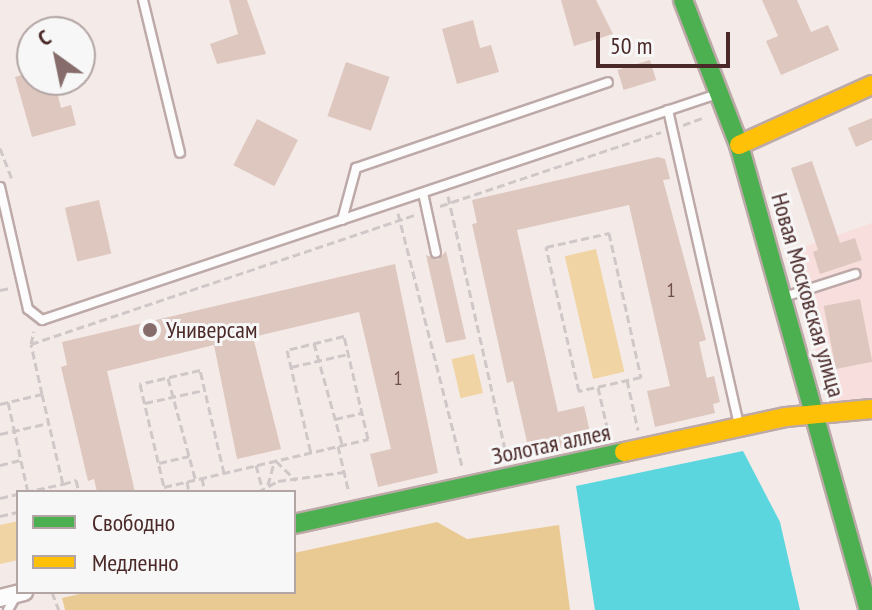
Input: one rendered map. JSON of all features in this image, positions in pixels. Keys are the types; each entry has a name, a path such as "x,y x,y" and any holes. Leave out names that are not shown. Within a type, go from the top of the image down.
{"street":[{"name":"Новая Московская улица","path":"683,0 739,145 819,417 869,610"},
{"path":"739,145 872,85"},
{"name":"Золотая аллея","path":"296,523 739,427 872,409"}],"lane":[{"path":"143,0 180,153"},
{"path":"342,220 356,168 608,82"},
{"path":"0,187 28,309 37,321 721,92"},
{"path":"668,110 739,427"},
{"path":"423,193 436,253"},
{"path":"784,297 855,274"},
{"path":"8,610 20,594"}],"path":[{"path":"31,344 705,117"},
{"path":"446,185 512,477"},
{"path":"395,202 467,486"},
{"path":"609,233 641,377 627,380 579,391 546,247 609,233"},
{"path":"0,290 7,288"},
{"path":"37,321 31,344 63,484"},
{"path":"224,473 200,370 140,384 164,487 311,453 368,439 344,336 287,350 311,453"},
{"path":"314,343 335,419 353,509"},
{"path":"291,367 348,354"},
{"path":"168,378 196,479"},
{"path":"627,380 643,449"},
{"path":"598,387 614,456"},
{"path":"145,403 205,390"},
{"path":"0,404 42,394"},
{"path":"8,402 27,490"},
{"path":"335,419 362,413"},
{"path":"0,434 49,423"},
{"path":"159,463 189,456"},
{"path":"0,465 21,460"},
{"path":"275,461 296,480"},
{"path":"268,485 275,461"},
{"path":"256,465 261,490"},
{"path":"262,490 268,485 344,472"},
{"path":"202,478 205,490"},
{"path":"36,490 76,480 78,490"},
{"path":"187,481 189,490"}],"shaded area":[{"path":"872,223 872,401 830,408 789,252"},
{"path":"596,249 624,372 593,379 565,256"},
{"path":"474,354 483,393 461,398 452,359"},
{"path":"16,521 16,560 0,564 0,525"},
{"path":"437,522 467,539 559,525 570,610 65,610 62,598 80,594 296,594 296,553"}],"water":[{"path":"743,451 780,522 800,610 595,610 576,486"}],"building":[{"path":"229,0 247,0 266,54 217,64 210,44 238,34"},
{"path":"561,0 596,0 613,34 574,46"},
{"path":"762,0 797,0 811,32 828,25 839,50 781,75 766,41 778,36"},
{"path":"473,20 480,48 491,45 499,72 457,84 442,29"},
{"path":"650,60 656,80 624,90 617,70"},
{"path":"346,62 389,77 371,131 327,116"},
{"path":"20,96 58,96 61,108 71,105 76,125 32,137"},
{"path":"872,118 872,140 856,147 848,128"},
{"path":"257,119 298,140 274,186 233,165"},
{"path":"658,157 665,159 670,179 663,180 706,340 699,342 707,378 714,376 720,402 713,404 715,413 655,427 647,391 670,386 629,205 517,230 558,412 584,406 592,441 530,455 513,381 507,383 472,224 477,223 472,200"},
{"path":"812,161 840,243 855,238 862,260 820,274 813,252 818,250 791,168"},
{"path":"99,200 111,254 77,261 65,208"},
{"path":"446,251 466,339 446,343 426,255 438,260"},
{"path":"395,264 438,473 378,487 370,454 391,449 359,312 253,337 281,449 237,459 214,345 107,371 135,490 97,490 94,479 88,481 61,367 67,365 62,342"},
{"path":"860,299 872,362 836,369 824,306"}],"traffic: fast":[{"path":"683,0 739,145 869,610"},
{"path":"296,524 624,452"}],"traffic: slow":[{"path":"739,145 872,85"},
{"path":"624,452 786,417 872,409"}],"place":[{"name":"Универсам","path":"150,330"}]}
